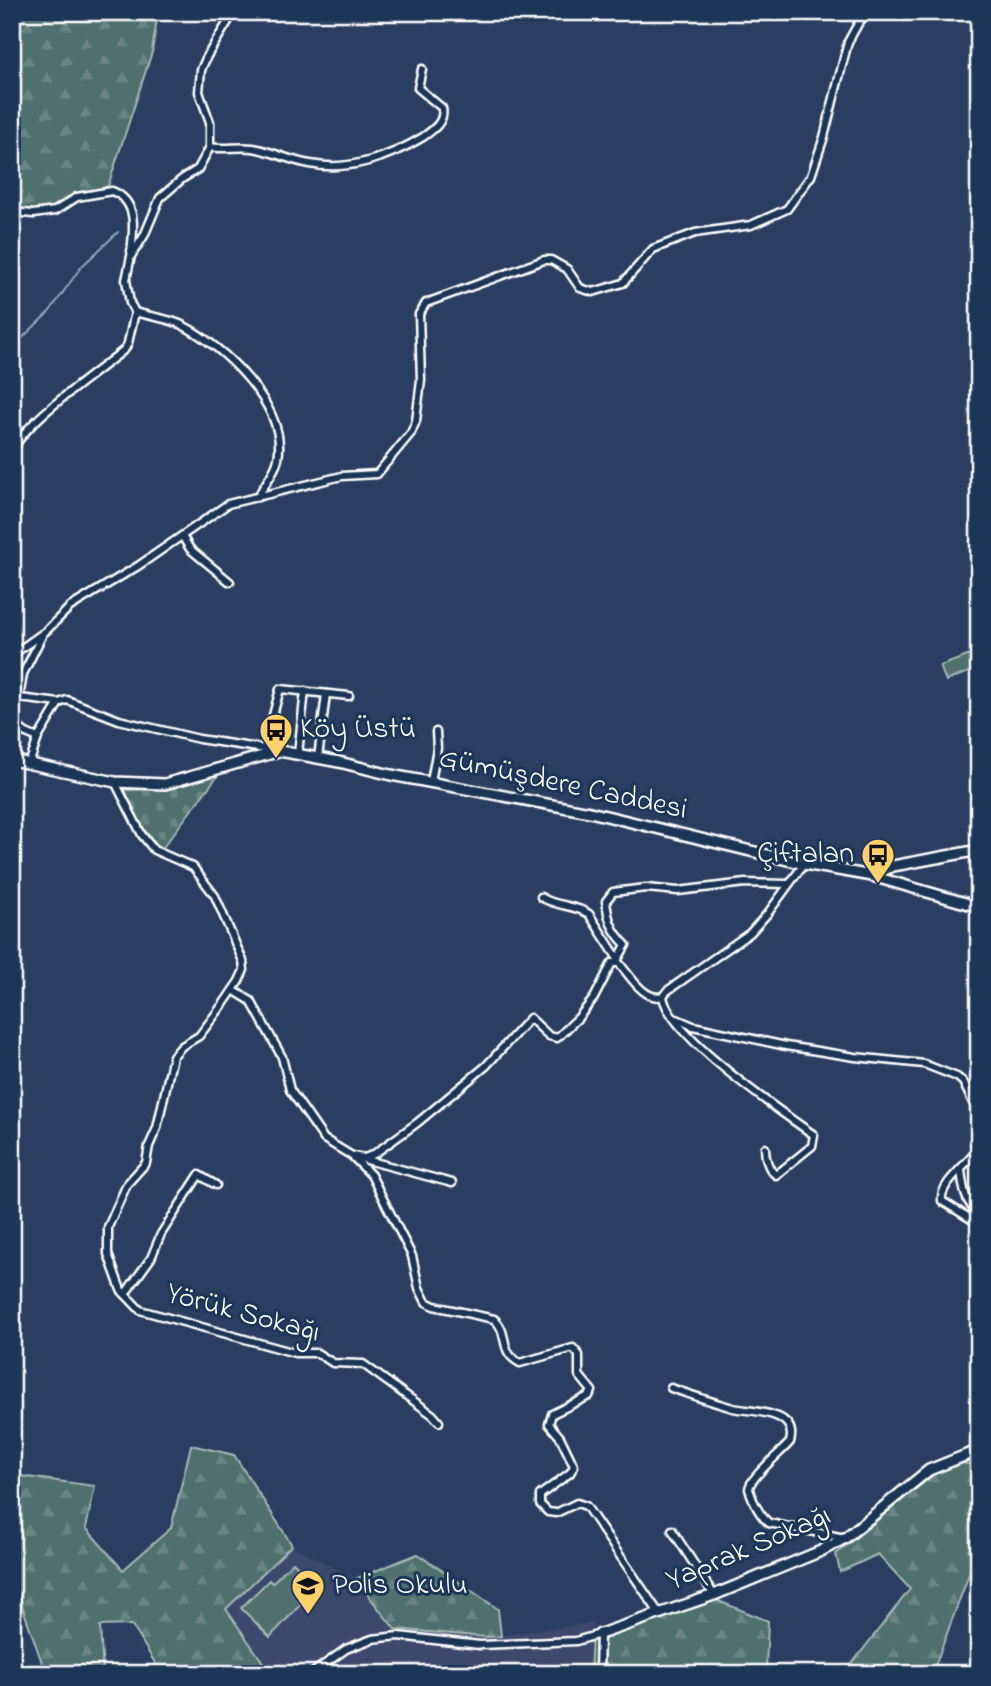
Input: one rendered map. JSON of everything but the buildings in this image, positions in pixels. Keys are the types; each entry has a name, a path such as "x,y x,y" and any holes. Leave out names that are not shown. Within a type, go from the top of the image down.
{"street":[{"path":"131,256 144,236 160,198 198,169 210,147 210,122 199,92 201,70 234,12"},
{"path":"12,656 46,631 70,607 228,504 342,476 377,474 411,433 416,421 421,380 419,314 426,303 544,260 551,260 567,269 580,288 593,292 623,283 653,249 695,233 751,225 787,209 811,176 848,42 859,22 870,12"},
{"path":"210,147 253,148 326,167 350,165 381,157 419,139 442,119 442,108 418,88 422,69"},
{"path":"12,212 33,214 55,211 76,197 112,191 127,199 133,212 131,256 126,280 130,303 135,312 125,349 34,424 12,453"},
{"path":"135,312 180,324 217,346 267,405 277,429 278,456 273,472 258,497"},
{"path":"182,536 190,549 230,582"},
{"path":"12,711 23,674 46,631"},
{"path":"264,748 281,689 349,695"},
{"path":"298,753 305,691"},
{"path":"318,758 326,694"},
{"path":"16,698 59,703 67,700 142,725 199,739 280,751"},
{"path":"29,764 38,738 59,703"},
{"path":"12,723 38,738"},
{"path":"431,782 438,748 436,732"},
{"name":"Gümüşdere Caddesi","path":"12,760 115,782 166,784 280,751 298,753 590,812 804,864 872,876 979,907"},
{"name":"Yörük Sokağı","path":"115,782 142,835 154,850 193,867 215,896 243,961 244,970 233,990 199,1036 182,1046 173,1056 157,1128 149,1146 146,1163 127,1184 108,1227 108,1254 121,1290 140,1310 295,1353 317,1353 333,1363 363,1364 439,1422"},
{"path":"872,876 893,866 979,850"},
{"path":"541,897 550,903 583,909 589,914 619,961 648,995 656,998 663,996 750,933 804,864"},
{"path":"619,961 626,945 611,927 607,915 606,901 613,892 646,888 678,891 745,883 788,884"},
{"path":"352,1156 365,1158 374,1154 417,1123 486,1066 530,1018 550,1036 557,1038 594,998 612,963 619,961"},
{"path":"233,990 251,1001 282,1057 290,1090 324,1139 352,1156 372,1175 411,1256 426,1302 494,1319 502,1325 506,1352 520,1363 573,1348 579,1354 579,1375 592,1391 589,1396 552,1414 549,1423 560,1437 574,1466 570,1473 540,1494 540,1504 548,1512 556,1513 576,1503 586,1506 659,1614"},
{"path":"663,996 670,1014 701,1049 814,1135 812,1146 776,1175 765,1156 765,1148"},
{"path":"670,1014 693,1026 786,1046 924,1064 963,1082 979,1115"},
{"path":"979,1147 944,1187 942,1201 979,1224"},
{"path":"352,1156 452,1183"},
{"path":"961,1170 970,1207 979,1213"},
{"path":"125,1294 151,1258 161,1234 199,1175 216,1185"},
{"path":"671,1388 737,1409 767,1412 783,1420 789,1429 790,1442 778,1457 752,1479 749,1489 755,1505 763,1519 769,1523 845,1538"},
{"name":"Yaprak Sokağı","path":"600,1634 714,1595 821,1551 845,1538 929,1470 979,1450"},
{"path":"672,1530 714,1595"},
{"path":"311,1674 346,1649 372,1639 398,1636 480,1645 576,1641 600,1634 599,1674"},
{"path":"614,1674 638,1674"}],"shaded area":[{"name":"Polis Okulu","path":"292,1545 355,1579 395,1629 487,1637 593,1623 590,1674 271,1674 225,1609"}],"green space":[{"path":"12,12 158,12 152,52 108,186 34,216 12,209"},
{"path":"970,655 976,669 946,681 940,666"},
{"path":"219,774 161,850 140,825 125,790 167,789"},
{"path":"191,1445 234,1455 292,1545 226,1609 271,1674 158,1674 155,1663 132,1625 100,1626 103,1674 46,1674 12,1577 12,1475 95,1486 86,1528 123,1570 171,1528"},
{"path":"949,1462 979,1465 979,1560 975,1558 932,1674 844,1674 910,1589 878,1554 840,1572 836,1554"},
{"path":"418,1554 498,1609 501,1636 395,1629 355,1579"},
{"path":"293,1562 318,1586 270,1637 241,1608 269,1580 272,1583"},
{"path":"716,1600 768,1621 766,1669 761,1674 590,1674 592,1634"}],"waterway":[{"path":"12,348 50,311 81,267 118,232"}],"place":[{"name":"Köy Üstü","path":"276,760"},
{"name":"Çiftalan","path":"878,885"},
{"name":"Polis Okulu","path":"308,1616"}]}
